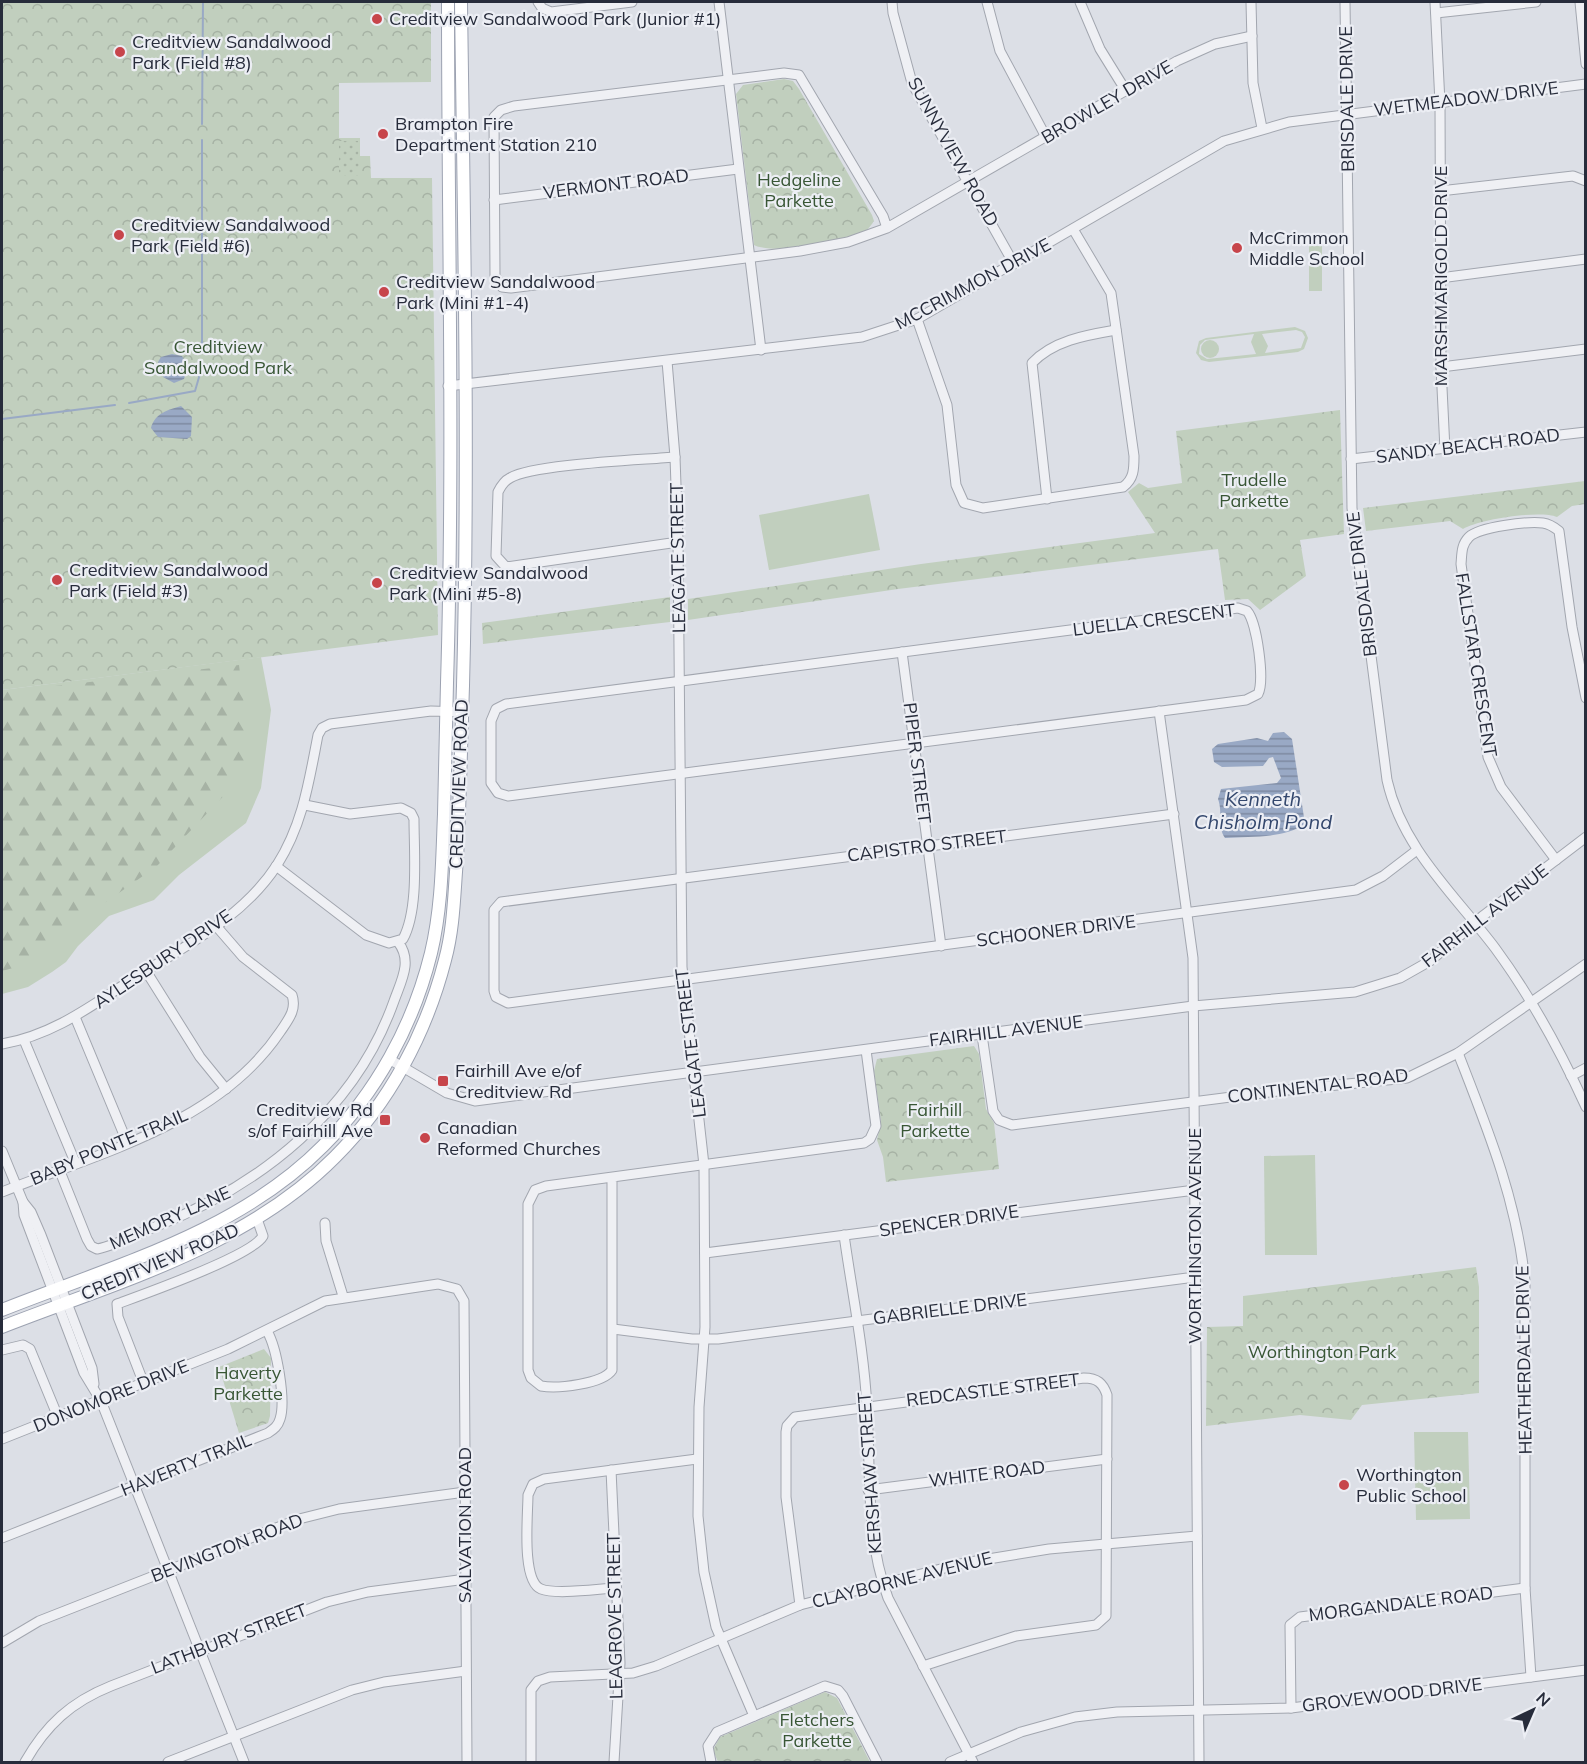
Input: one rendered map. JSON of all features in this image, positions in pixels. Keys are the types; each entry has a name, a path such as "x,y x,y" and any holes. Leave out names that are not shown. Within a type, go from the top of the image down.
{"main road":[{"name":"CREDITVIEW ROAD","path":"2,1310 200,1231 261,1198 290,1176 331,1139 364,1099 389,1059 422,987 435,932 442,864 447,712 451,501 448,386 448,2"},
{"name":"CREDITVIEW ROAD","path":"4,1326 208,1245 257,1219 299,1189 343,1149 371,1115 402,1067 424,1024 438,989 453,922 462,712 466,386 461,2"}],"street":[{"path":"538,2 542,8 551,12 625,2"},
{"path":"719,2 761,350"},
{"name":"SUNNYVIEW ROAD","path":"892,2 898,36 912,83 1014,264"},
{"path":"987,2 1000,51 1046,137"},
{"path":"1080,2 1100,49 1126,91"},
{"path":"1251,2 1253,83 1262,128"},
{"name":"BRISDALE DRIVE","path":"1345,2 1351,459 1354,524 1385,773 1395,808 1417,850 1500,956 1531,1004 1586,1107"},
{"name":"MARSHMARIGOLD DRIVE","path":"1435,2 1440,102 1441,367 1444,450"},
{"path":"1436,13 1536,2"},
{"path":"1580,2 1586,64"},
{"name":"BROWLEY DRIVE","path":"494,200 495,276 502,287 801,251 848,242 887,228 1177,61 1215,44 1252,36"},
{"path":"494,200 493,123 494,117 501,110 784,73 800,75 883,216 887,228"},
{"name":"WETMEADOW DRIVE","path":"1346,115 1586,84"},
{"name":"MCCRIMMON DRIVE","path":"448,386 466,386 862,337 916,319 1224,141 1262,128 1346,115"},
{"name":"VERMONT ROAD","path":"494,200 738,169"},
{"path":"1440,191 1573,176 1586,181"},
{"path":"916,319 946,405 956,484 964,503 983,508 1117,489 1131,480 1134,456 1111,293 1073,229"},
{"path":"1440,278 1586,260"},
{"path":"1047,500 1032,363 1040,355 1077,337 1116,330"},
{"path":"1441,367 1586,349"},
{"name":"LEAGATE STREET","path":"667,361 675,457 678,542 682,980 704,1166 705,1339 699,1407 699,1538 704,1572 720,1639 754,1716"},
{"name":"SANDY BEACH ROAD","path":"1351,459 1586,432"},
{"path":"675,457 538,470 511,477 498,492 496,556 506,567 678,542"},
{"name":"FALLSTAR CRESCENT","path":"1556,860 1501,787 1488,757 1461,564 1463,544 1471,535 1488,529 1537,522 1553,526 1559,531 1572,627 1586,698"},
{"name":"LUELLA CRESCENT","path":"1230,608 1247,611 1254,623 1262,682 1258,694 1234,702 508,796 498,793 491,783 490,721 496,709 506,704 680,681 1230,608"},
{"name":"PIPER STREET","path":"902,652 941,946"},
{"name":"WORTHINGTON AVENUE","path":"1159,711 1193,958 1199,1762"},
{"name":"AYLESBURY DRIVE","path":"2,1044 24,1040 75,1017 217,927 242,906 276,866 305,805 318,735 322,728 330,724 386,717 462,712"},
{"path":"276,866 366,934 389,944 398,942 406,934 411,905 413,816 401,808 350,814 305,805"},
{"name":"CAPISTRO STREET","path":"682,980 508,1003 496,997 494,991 494,910 501,902 1174,814"},
{"name":"FAIRHILL AVENUE","path":"389,1059 447,1093 475,1101 1193,1006 1355,992 1400,978 1430,961 1474,923 1586,837"},
{"name":"SCHOONER DRIVE","path":"682,980 1356,890 1383,876 1417,850"},
{"name":"BABY PONTE TRAIL","path":"2,1192 128,1142 193,1112 226,1089 272,1043 292,1014 295,1003 285,989 243,957 217,927"},
{"name":"MEMORY LANE","path":"59,1169 87,1239 91,1246 97,1249 205,1206 253,1178 294,1146 315,1125 345,1090 367,1056 393,1005 407,963 406,952 398,942"},
{"name":"CONTINENTAL ROAD","path":"982,1035 993,1111 999,1120 1007,1124 1407,1078 1458,1053 1586,964"},
{"path":"146,971 200,1057 226,1089"},
{"path":"75,1017 128,1142"},
{"path":"24,1040 75,1162"},
{"path":"612,1178 613,1366 602,1379 548,1387 537,1384 531,1378 528,1370 529,1198 542,1187 858,1146 870,1139 876,1126 866,1050"},
{"name":"HEATHERDALE DRIVE","path":"1458,1053 1508,1189 1521,1246 1525,1281 1525,1588 1531,1677"},
{"path":"1571,1076 1586,1068"},
{"path":"2,1151 23,1202 24,1215 92,1368 95,1386 244,1762"},
{"name":"SPENCER DRIVE","path":"705,1253 1195,1190"},
{"path":"117,1304 201,1271 257,1244 263,1236 257,1219"},
{"path":"325,1223 326,1240 343,1296"},
{"name":"KERSHAW STREET","path":"844,1235 867,1407 868,1490 878,1571 923,1666 971,1758"},
{"name":"GABRIELLE DRIVE","path":"613,1329 705,1339 1195,1277"},
{"name":"DONOMORE DRIVE","path":"2,1439 144,1384 267,1331 325,1301 343,1296 438,1284 458,1289"},
{"path":"109,1285 117,1304 118,1317 144,1384"},
{"name":"SALVATION ROAD","path":"458,1289 464,1301 467,1762"},
{"path":"4,1326 14,1345"},
{"name":"HAVERTY TRAIL","path":"2,1538 268,1433 276,1427 282,1411 277,1352 267,1331"},
{"path":"2,1350 14,1345 23,1345 30,1350 58,1418"},
{"name":"REDCASTLE STREET","path":"867,1407 1091,1378 1101,1383 1107,1395 1108,1610 1103,1621 1090,1626 1016,1636 923,1666"},
{"path":"800,1605 786,1497 787,1426 801,1415 867,1407"},
{"path":"616,1588 547,1590 534,1584 528,1572 528,1495 531,1487 544,1479 698,1459"},
{"name":"WHITE ROAD","path":"868,1490 1107,1459"},
{"name":"LEAGROVE STREET","path":"610,1470 619,1675 614,1762"},
{"name":"BEVINGTON ROAD","path":"2,1643 30,1625 299,1519 332,1510 465,1492"},
{"name":"CLAYBORNE AVENUE","path":"531,1762 531,1695 534,1685 550,1677 619,1675 656,1666 800,1605 984,1558 1108,1543 1197,1536"},
{"name":"LATHBURY STREET","path":"25,1762 47,1728 81,1700 201,1650 310,1607 346,1596 466,1579"},
{"name":"MORGANDALE ROAD","path":"1291,1708 1290,1625 1300,1617 1525,1588"},
{"name":"GROVEWOOD DRIVE","path":"950,1762 971,1758 1028,1730 1075,1717 1118,1712 1291,1708 1586,1670"},
{"path":"168,1762 363,1687 466,1671"},
{"path":"711,1762 708,1749 714,1734 820,1687 831,1686 843,1696 877,1762"}],"green space":[{"name":"Creditview Sandalwood Park","path":"2,2 431,2 431,82 339,83 339,138 360,138 360,156 370,156 371,178 432,178 438,635 2,690"},
{"name":"Hedgeline Parkette","path":"784,79 793,81 799,89 872,215 874,221 864,232 841,240 809,246 777,249 754,245 736,94 743,85"},
{"path":"339,141 358,141 359,176 339,176"},
{"path":"1309,246 1322,246 1322,291 1309,291"},
{"path":"1295,327 1305,331 1308,338 1304,349 1298,352 1209,362 1201,360 1196,353 1199,341 1206,338","holes":["1296,330 1302,332 1305,337 1301,348 1265,353 1268,346 1262,334","1254,334 1251,342 1256,354 1207,359 1199,354 1200,345 1205,340"]},
{"path":"1210,340 1216,343 1219,349 1216,355 1210,358 1204,355 1201,349 1204,343"},
{"name":"Trudelle Parkette","path":"1340,410 1344,534 1300,540 1306,576 1260,610 1248,599 1225,600 1218,549 898,589 688,620 688,599 921,564 1155,533 1128,492 1139,483 1148,488 1182,483 1176,431"},
{"path":"1585,481 1585,504 1572,506 1557,517 1537,515 1510,517 1482,522 1463,529 1450,521 1366,531 1363,508"},
{"path":"869,494 880,550 769,570 759,515"},
{"path":"670,597 670,622 483,644 482,623"},
{"path":"261,657 271,710 261,788 246,823 179,875 154,900 109,916 78,946 66,962 52,972 28,987 2,994 2,690"},
{"path":"239,665 252,766 157,866 13,968 2,971 2,692"},
{"name":"Fairhill Parkette","path":"974,1046 979,1054 986,1109 994,1123 999,1169 886,1182 883,1157 877,1140 881,1122 874,1071 877,1059"},
{"path":"1315,1155 1317,1255 1265,1255 1264,1156"},
{"name":"Worthington Park","path":"1476,1267 1479,1287 1479,1393 1362,1405 1351,1420 1300,1415 1206,1426 1207,1327 1243,1326 1243,1296"},
{"name":"Haverty Parkette","path":"264,1349 271,1358 268,1423 239,1433 219,1367"},
{"path":"1414,1432 1468,1432 1470,1519 1416,1520"},
{"name":"Fletchers Parkette","path":"825,1692 837,1698 870,1762 718,1762 713,1750 720,1737"}],"water":[{"path":"172,354 182,356 188,366 184,379 174,383 163,377 158,362 161,357"},
{"path":"181,406 192,417 191,436 187,439 158,437 151,428 153,423 163,413"},
{"name":"Kenneth Chisholm Pond","path":"1284,732 1292,739 1305,824 1277,834 1225,838 1221,829 1218,799 1221,789 1277,783 1281,778 1273,757 1269,758 1263,766 1222,767 1214,762 1212,749 1218,744 1257,738 1268,741 1273,733"}],"waterway":[{"path":"202,124 203,2"},
{"path":"202,140 202,352"},
{"path":"129,403 195,391 202,367"},
{"path":"2,419 115,405"}],"place":[{"name":"Creditview Sandalwood Park (Junior #1)","path":"377,19"},
{"name":"Creditview Sandalwood Park (Field #8)","path":"120,52"},
{"name":"Brampton Fire Department Station 210","path":"383,134"},
{"name":"Creditview Sandalwood Park (Field #6)","path":"119,235"},
{"name":"McCrimmon Middle School","path":"1237,248"},
{"name":"Creditview Sandalwood Park (Mini #1-4)","path":"384,292"},
{"name":"Creditview Sandalwood Park (Field #3)","path":"57,580"},
{"name":"Creditview Sandalwood Park (Mini #5-8)","path":"377,583"},
{"name":"Fairhill Ave e/of Creditview Rd","path":"443,1081"},
{"name":"Creditview Rd s/of Fairhill Ave","path":"385,1120"},
{"name":"Canadian Reformed Churches","path":"425,1138"},
{"name":"Worthington Public School","path":"1344,1485"}]}
